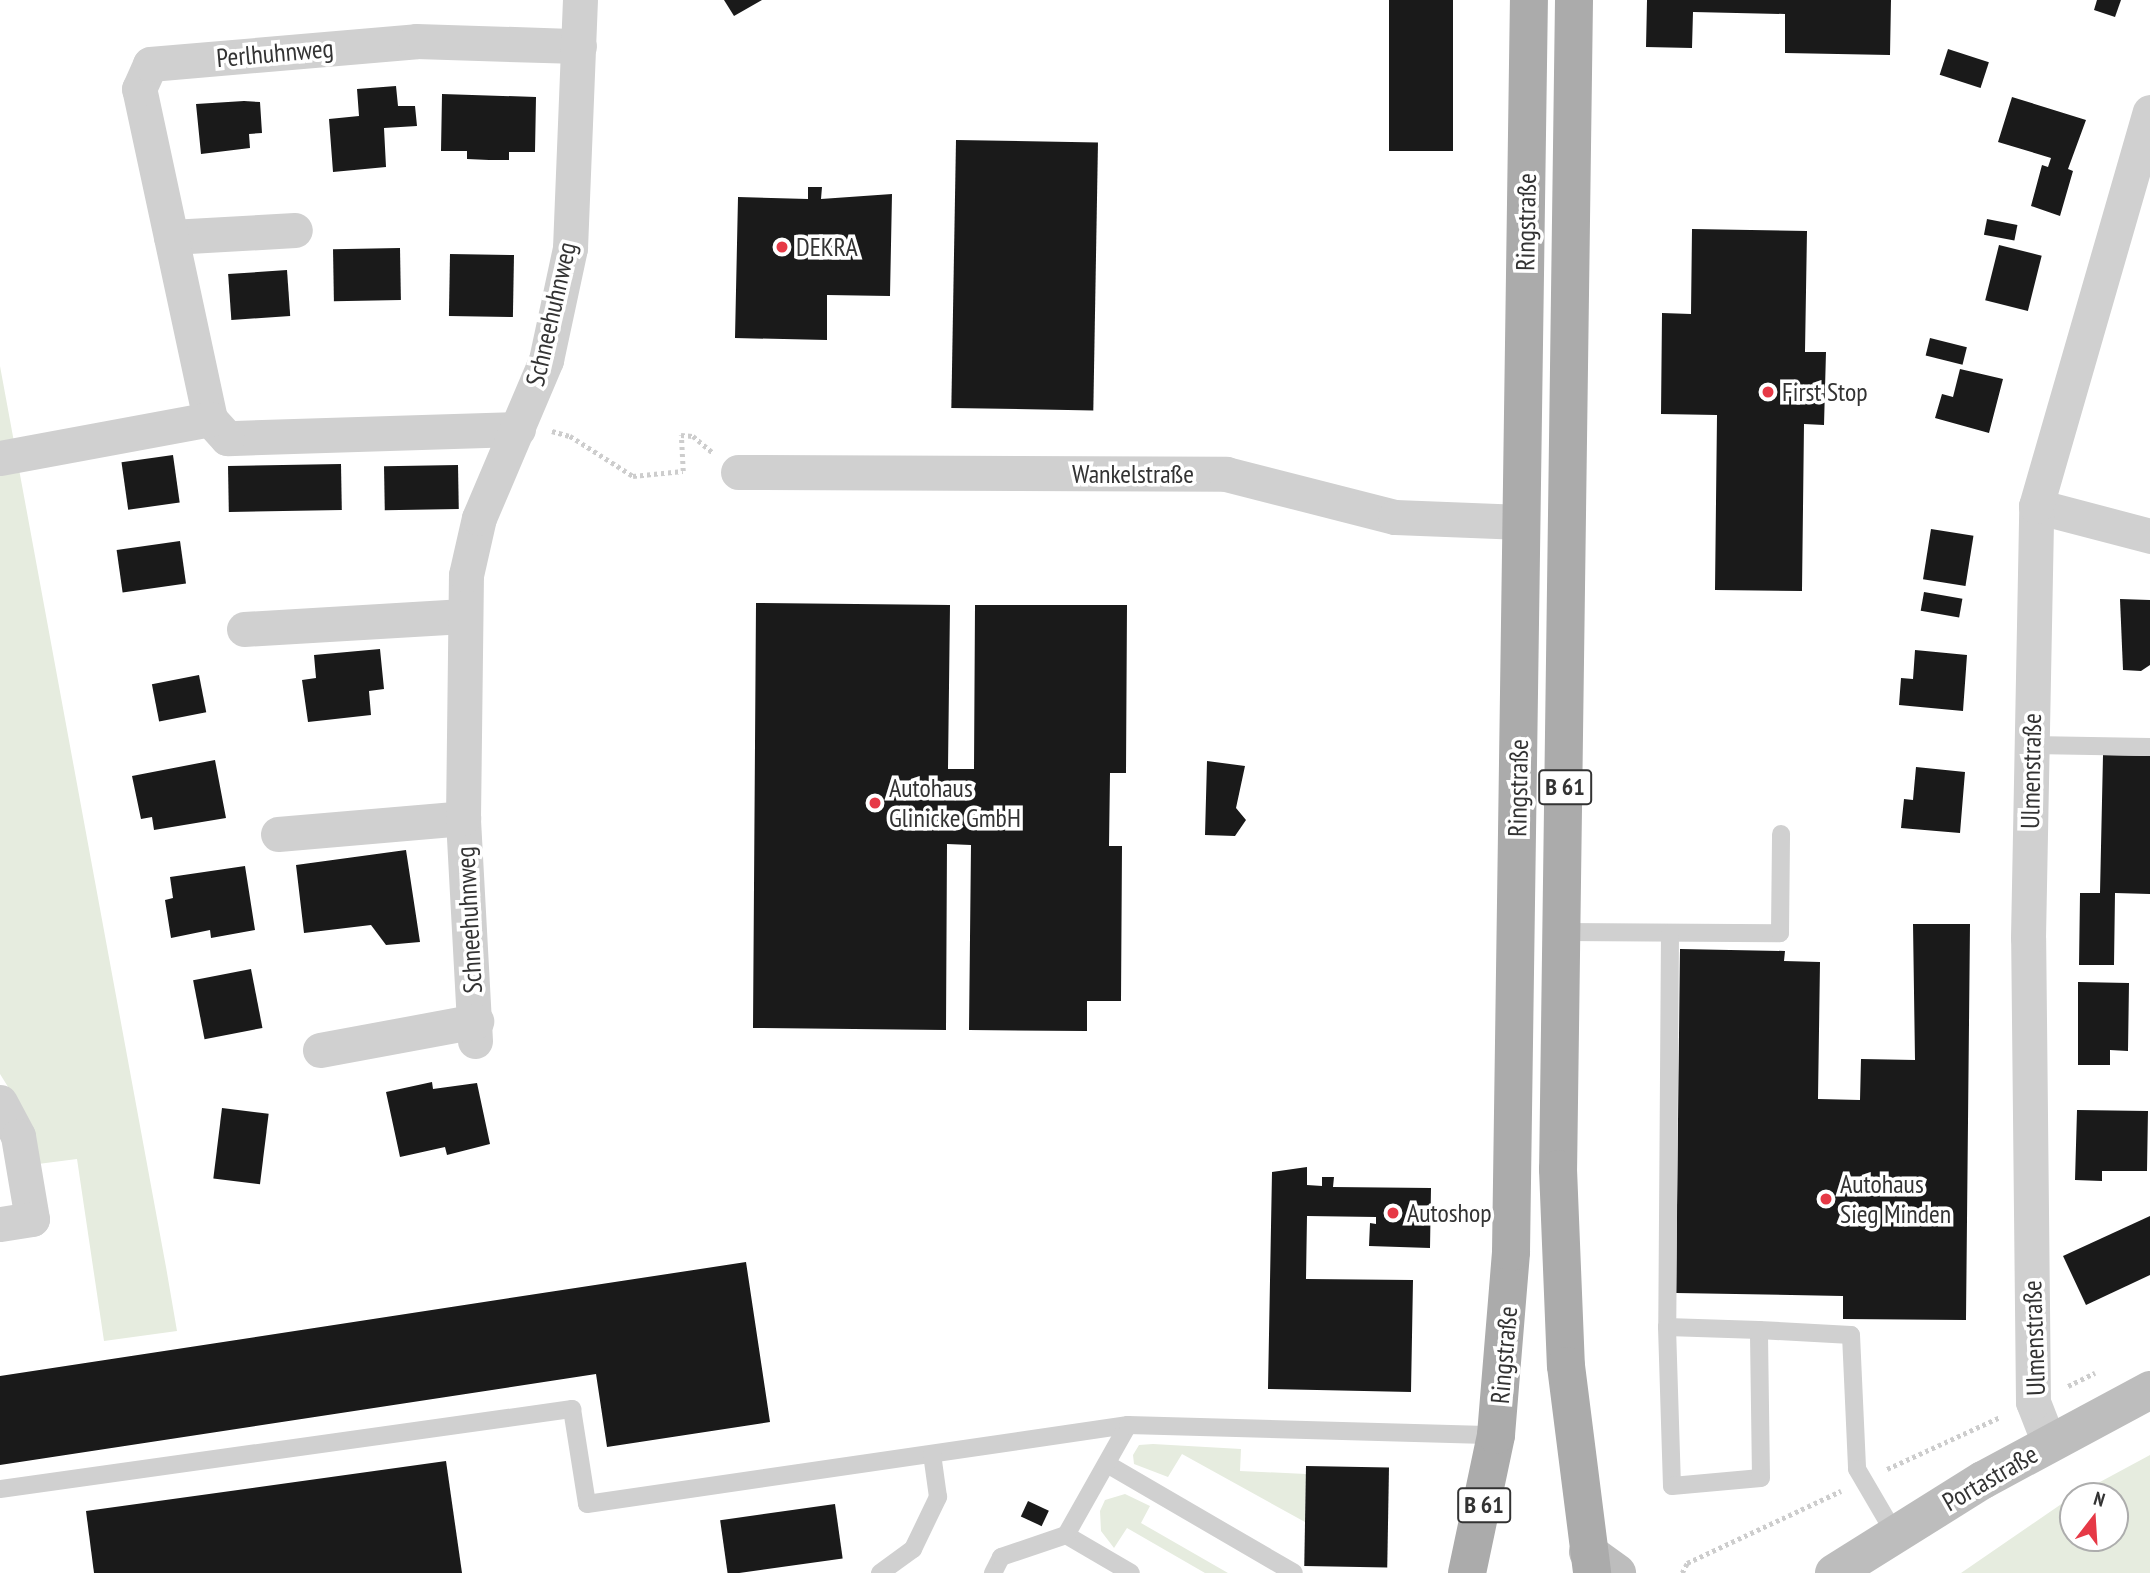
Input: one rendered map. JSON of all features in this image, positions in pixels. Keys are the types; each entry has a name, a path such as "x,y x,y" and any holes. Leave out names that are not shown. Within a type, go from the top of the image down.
{"main road":[{"name":"Ringstraße","path":"1467,1573 1496,1435 1511,1252 1529,0"},
{"name":"Ringstraße","path":"1574,0 1560,1276 1573,1448 1599,1566"},
{"name":"Portastraße","path":"1834,1573 2049,1443 2150,1390"}],"street":[{"name":"Schneehuhnweg","path":"320,1050 476,1031 463,818 466,575 479,518 545,360 570,248 580,0"},
{"name":"Perlhuhnweg","path":"211,419 139,89 149,64 416,41 579,46"},
{"name":"Ulmenstraße","path":"2049,1443 2033,1402 2028,938 2036,506 2150,112"},
{"path":"171,237 295,230"},
{"path":"0,458 211,419 227,438 518,429"},
{"name":"Wankelstraße","path":"737,472 1226,474 1395,517 1522,522"},
{"path":"2036,506 2150,536"},
{"path":"244,629 464,616"},
{"name":"Schneehuhnweg","path":"278,834 463,818"},
{"path":"0,1102 18,1136 32,1219 0,1224"}],"lane":[{"path":"2031,745 2150,747"},
{"path":"1562,932 1780,933 1781,834"},
{"path":"1670,933 1667,1327 1672,1486 1761,1478 1759,1330"},
{"path":"1667,1327 1851,1335 1857,1469 1895,1534"},
{"path":"0,1489 572,1409 587,1504 1128,1426 1496,1435"},
{"path":"993,1573 1001,1557 1066,1535 1128,1426"},
{"path":"880,1573 913,1549 938,1496 932,1454"},
{"path":"1107,1464 1294,1573"},
{"path":"1066,1535 1131,1573"}],"path":[{"path":"518,429 544,429 570,436 633,476 683,471 681,435 693,436 737,472"},
{"path":"1682,1573 1687,1563 2103,1369"}],"shaded area":[{"path":"0,366 177,1331 104,1341 77,1159 38,1164 33,1127 0,1074"},
{"path":"1139,1445 1241,1449 1240,1471 1306,1474 1305,1522 1182,1454 1168,1477 1134,1464 1133,1455"},
{"path":"2150,1455 2150,1573 1961,1573 2059,1506 2059,1552 2129,1552 2129,1482 2100,1482"},
{"path":"1125,1494 1150,1506 1141,1523 1228,1573 1205,1573 1127,1528 1114,1548 1101,1531 1100,1511 1105,1500"}],"building":[{"path":"724,0 762,0 734,16"},
{"path":"1389,0 1453,0 1453,151 1389,151"},
{"path":"1647,0 1891,0 1890,55 1785,53 1785,14 1693,12 1692,48 1646,47"},
{"path":"2097,0 2121,0 2115,17 2094,10"},
{"path":"1948,49 1989,62 1981,88 1940,75"},
{"path":"396,86 398,106 415,106 417,126 384,128 386,167 333,172 329,119 359,116 357,89"},
{"path":"442,94 536,97 535,152 509,152 509,160 489,160 467,159 467,151 441,151"},
{"path":"2012,97 2086,120 2068,169 2073,171 2060,216 2031,206 2042,165 2048,167 2051,158 1998,142"},
{"path":"260,102 262,133 249,134 250,148 201,154 196,104"},
{"path":"956,140 1098,142 1093,410 951,408"},
{"name":"DEKRA","path":"808,187 822,187 821,199 892,194 890,296 827,295 827,340 735,338 738,197 808,199"},
{"path":"1987,219 2017,225 2014,241 1984,235"},
{"path":"1692,229 1807,231 1805,352 1826,352 1824,425 1804,424 1802,591 1715,590 1717,415 1661,414 1662,313 1691,314"},
{"path":"1999,245 2042,256 2028,311 1985,300"},
{"path":"400,248 401,300 334,301 333,249"},
{"path":"450,254 514,255 513,317 449,316"},
{"path":"287,270 290,316 231,320 228,274"},
{"path":"1930,338 1967,347 1963,365 1926,355"},
{"path":"1960,369 2003,379 1989,433 1935,418 1942,394 1953,397"},
{"path":"173,455 180,503 128,510 122,462"},
{"path":"341,464 342,510 229,512 228,466"},
{"path":"458,465 459,509 385,510 384,466"},
{"path":"1931,529 1973,536 1965,586 1923,579"},
{"path":"180,541 186,584 123,592 117,550"},
{"path":"1924,592 1962,599 1959,617 1921,611"},
{"path":"2120,599 2150,600 2150,665 2141,671 2123,670"},
{"path":"756,603 950,605 948,769 974,769 975,605 1127,605 1126,773 1110,773 1109,846 1122,846 1121,1001 1087,1001 1087,1031 969,1030 971,845 947,844 946,1030 753,1028"},
{"path":"380,649 384,689 369,691 371,715 308,722 302,680 316,678 314,655"},
{"path":"1915,650 1967,655 1963,711 1899,705 1901,678 1913,679"},
{"path":"199,675 206,712 159,721 152,684"},
{"path":"2103,755 2150,756 2150,894 2115,893 2114,965 2079,965 2080,893 2100,893"},
{"path":"215,760 226,818 154,830 152,817 141,819 132,776"},
{"path":"1207,761 1245,766 1236,808 1246,820 1235,836 1205,835"},
{"path":"1916,767 1965,772 1960,833 1901,828 1904,799 1913,800"},
{"path":"406,850 420,942 386,945 371,925 304,933 296,865"},
{"path":"245,866 255,930 211,938 210,930 171,938 165,900 173,898 170,877"},
{"path":"1913,924 1970,924 1966,1320 1843,1319 1843,1296 1676,1293 1680,949 1785,951 1784,961 1820,962 1818,1099 1860,1100 1861,1059 1915,1060"},
{"path":"251,969 262,1028 205,1039 193,980"},
{"path":"2078,982 2129,983 2128,1051 2110,1050 2110,1065 2078,1065"},
{"path":"432,1082 433,1089 477,1083 490,1144 447,1155 445,1147 400,1157 386,1092"},
{"path":"222,1108 269,1114 260,1184 213,1178"},
{"path":"2077,1110 2148,1111 2147,1171 2102,1171 2102,1181 2075,1180"},
{"path":"1307,1167 1307,1185 1322,1186 1322,1177 1334,1177 1333,1187 1431,1188 1430,1248 1369,1246 1370,1223 1376,1224 1376,1217 1307,1216 1306,1279 1413,1280 1411,1392 1268,1389 1272,1172"},
{"path":"2150,1216 2150,1275 2086,1305 2063,1256"},
{"path":"746,1262 770,1422 607,1447 596,1374 0,1465 0,1376"},
{"path":"446,1461 462,1573 94,1573 86,1511"},
{"path":"1306,1466 1389,1467 1387,1567 1304,1566"},
{"path":"1028,1501 1049,1511 1042,1526 1021,1516"},
{"path":"835,1504 843,1558 728,1573 720,1520"}],"place":[{"name":"DEKRA","path":"782,247"},
{"name":"First Stop","path":"1768,392"},
{"name":"Autohaus Glinicke GmbH","path":"875,803"},
{"name":"Autohaus Sieg Minden","path":"1826,1199"},
{"name":"Autoshop","path":"1393,1213"}]}
